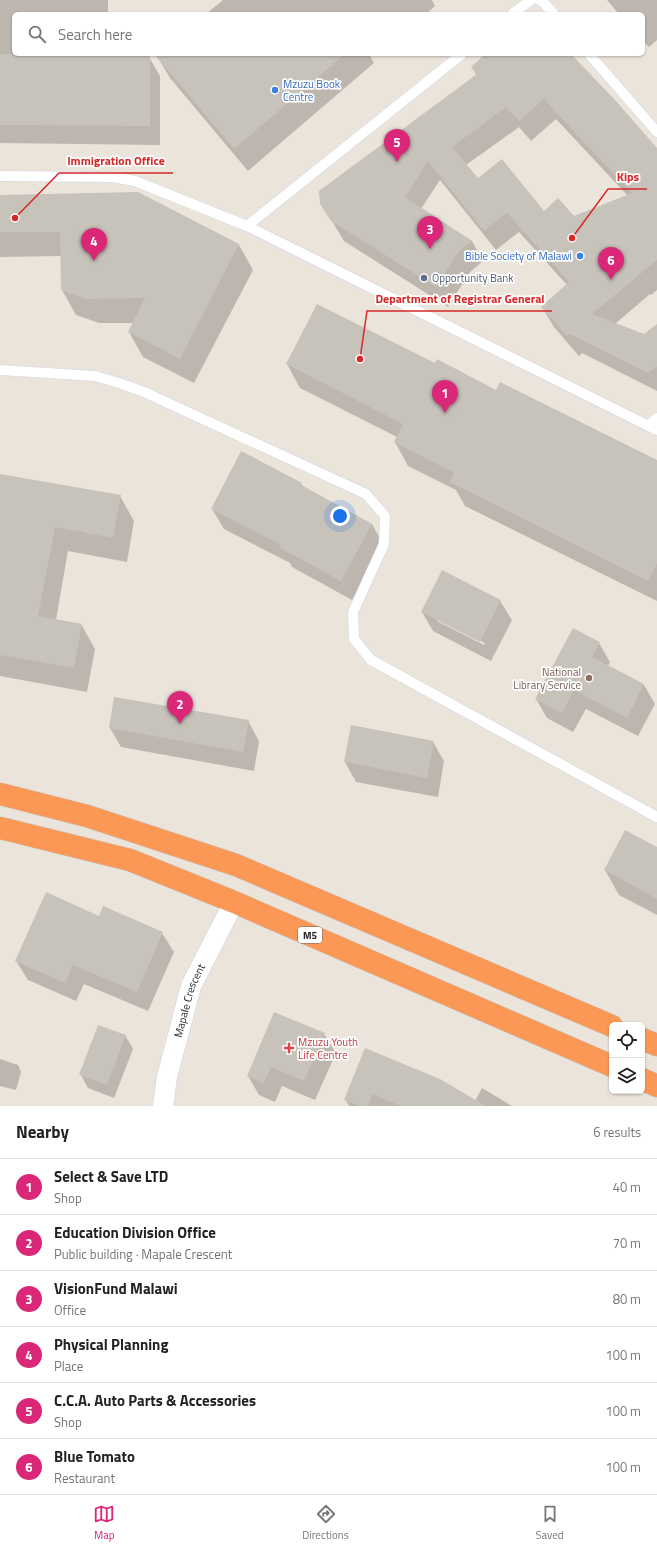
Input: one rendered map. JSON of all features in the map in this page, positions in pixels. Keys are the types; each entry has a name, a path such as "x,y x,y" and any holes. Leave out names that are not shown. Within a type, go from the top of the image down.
{"highway":[{"path":"0,794 87,816 236,865 609,1025"},
{"name":"M5","path":"0,828 130,860 234,902 609,1065"},
{"path":"645,1040 657,1045"},
{"path":"645,1080 657,1086"}],"street":[{"name":"Mapale Crescent","path":"163,1106 168,1077 191,986 234,902"}],"lane":[{"path":"515,12 530,0"},
{"path":"539,0 543,2 552,12"},
{"path":"247,226 460,56"},
{"path":"591,56 657,132"},
{"path":"0,176 112,177 135,181 247,226 652,428 657,418"},
{"path":"0,370 95,376 119,383 152,396 366,494 385,516 384,544 353,612 354,639 371,660 657,817"}],"building":[{"path":"0,54 12,54 12,56 150,56 150,126 0,125"},
{"path":"156,56 343,56 234,149"},
{"path":"483,56 573,56 615,100 657,148 657,260 592,314 644,334 657,324 657,367 648,373 570,334 567,336 541,307 569,282 507,213 484,231 428,161 405,197 472,241 459,251 436,287 331,221 320,204 319,191 477,74 471,67","holes":["544,99 632,193 574,216 558,198 544,211 502,159 478,178 452,147 506,107 519,121"]},
{"path":"138,192 239,244 180,359 128,332 145,298 85,299 61,290 60,232 0,232 0,195"},
{"path":"317,304 435,363 437,359 496,390 500,382 657,460 657,563 648,581 450,482 454,473 394,442 403,424 286,364"},
{"path":"241,451 302,483 301,485 372,524 341,581 280,548 281,545 211,509"},
{"path":"0,474 121,495 113,538 55,527 38,616 82,624 74,668 0,655"},
{"path":"442,570 501,600 480,642 421,612"},
{"path":"573,628 600,642 592,657 644,684 627,718 574,690 562,713 535,699"},
{"path":"114,697 249,720 243,752 109,728"},
{"path":"351,725 434,741 427,778 344,762"},
{"path":"625,830 657,847 657,899 604,870"},
{"path":"46,892 99,916 103,906 163,932 137,992 73,965 65,983 15,961"},
{"path":"274,1012 325,1033 304,1081 271,1067 264,1083 247,1076"},
{"path":"98,1025 126,1035 107,1085 79,1075"},
{"path":"365,1048 440,1079 486,1106 401,1106 372,1094 368,1106 360,1106 344,1100"}],"place":[{"name":"Mzuzu Book Centre","path":"275,90"},
{"name":"C.C.A. Auto Parts & Accessories","path":"397,162"},
{"name":"Immigration Office","path":"15,218"},
{"name":"Kips","path":"572,238"},
{"name":"VisionFund Malawi","path":"430,249"},
{"name":"Bible Society of Malawi","path":"580,256"},
{"name":"Physical Planning","path":"94,261"},
{"name":"Opportunity Bank","path":"424,278"},
{"name":"Blue Tomato","path":"611,280"},
{"name":"Department of Registrar General","path":"360,359"},
{"name":"Select & Save LTD","path":"445,413"},
{"name":"National Library Service","path":"589,678"},
{"name":"Education Division Office","path":"180,724"},
{"name":"Mzuzu Youth Life Centre","path":"289,1048"}]}
